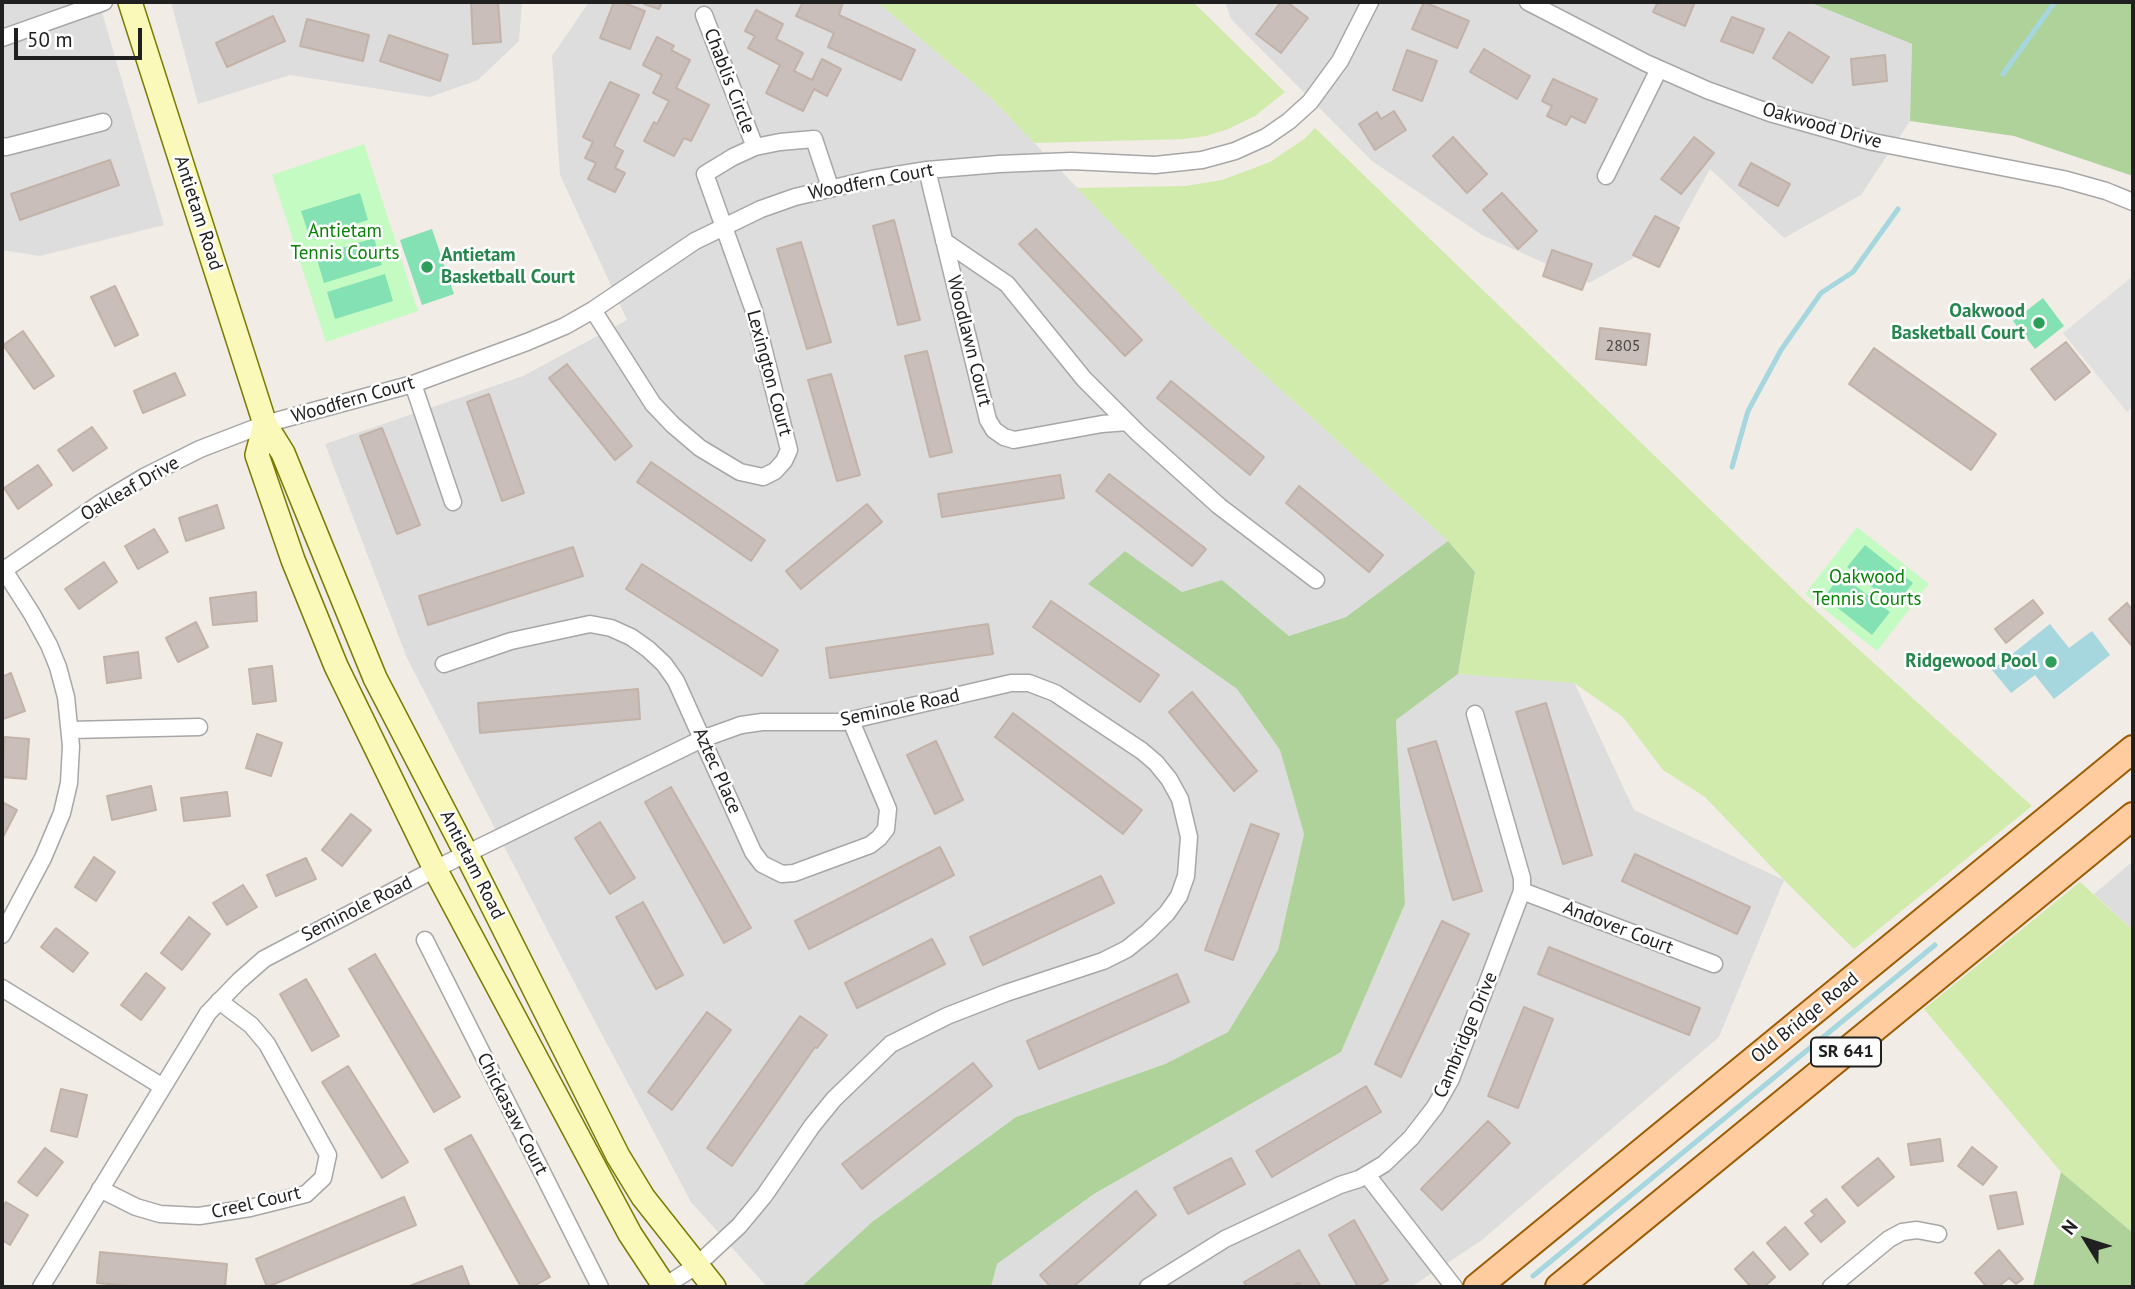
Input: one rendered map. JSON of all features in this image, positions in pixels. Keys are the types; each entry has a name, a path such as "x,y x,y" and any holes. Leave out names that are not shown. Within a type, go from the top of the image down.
{"main road":[{"name":"Old Bridge Road","path":"1477,1287 2133,749"},
{"name":"SR 641","path":"1559,1287 2133,816"}],"street":[{"path":"2,38 104,2"},
{"name":"Antietam Road","path":"130,2 265,424 283,453 375,678 618,1156 643,1197 714,1287"},
{"name":"Woodfern Court","path":"265,424 414,384 527,342 565,326 593,310 663,261 724,226 761,209 830,187 927,170 1071,161 1155,165 1202,160 1235,151 1266,137 1310,102 1329,80 1370,2"},
{"name":"Oakwood Drive","path":"1528,2 1659,69 1770,113 1847,136 2063,179 2133,202"},
{"name":"Chablis Circle","path":"704,15 755,147"},
{"path":"1606,177 1659,69"},
{"path":"2,146 103,122"},
{"name":"Chablis Circle","path":"724,226 705,174 755,147 814,139 830,187"},
{"name":"Woodlawn Court","path":"927,170 988,420 993,430 1014,440 1127,422"},
{"name":"Lexington Court","path":"593,310 653,404 673,425 700,448 740,472 763,477 775,471 789,450 754,311 724,226"},
{"name":"Woodlawn Court","path":"944,241 1007,284 1084,379 1127,422 1219,506 1316,580"},
{"path":"414,384 453,502"},
{"name":"Antietam Road","path":"265,424 257,455 293,560 336,666 435,869 630,1234 664,1287"},
{"name":"Oakleaf Drive","path":"3,569 144,477 200,449 265,424"},
{"path":"2,935 43,858 62,813 69,783 71,730 66,697 49,645 3,569"},
{"name":"Aztec Place","path":"444,664 511,641 590,624 611,628 631,637 664,664 676,681 753,852 762,864 772,871 794,873 870,845 886,829 888,809 851,721"},
{"name":"Seminole Road","path":"41,1287 208,1013 264,959 435,869 702,739 741,724 851,721 1011,683 1029,683 1046,688 1142,751 1169,779 1180,799 1189,836 1186,876 1179,896 1167,913 1127,949 1103,961 1006,993 891,1044 834,1099 811,1126 764,1196 739,1226 696,1266 664,1287"},
{"path":"1475,714 1522,878 1522,891"},
{"path":"71,730 199,727"},
{"name":"Andover Court","path":"1522,891 1714,964"},
{"name":"Cambridge Drive","path":"1148,1287 1225,1239 1367,1175 1384,1164 1411,1138 1435,1107 1451,1079 1522,891"},
{"name":"Chickasaw Court","path":"425,940 600,1287"},
{"path":"2,988 163,1087"},
{"name":"Creel Court","path":"100,1189 136,1207 160,1214 199,1216 306,1194 323,1178 328,1155 267,1044 250,1025 219,1001"},
{"path":"1367,1175 1454,1287"},
{"path":"1831,1287 1896,1236 1917,1230 1938,1234"}],"shaded area":[{"path":"2,2 99,2 164,225 40,256 2,250"},
{"path":"171,2 522,2 519,41 478,80 430,97 290,75 198,104"},
{"path":"589,2 877,2 993,100 1207,323 1448,541 1346,617 1289,636 1222,580 1182,592 1125,551 1089,585 1237,689 1280,750 1304,834 1278,950 1228,1032 1165,1064 1016,1117 872,1222 801,1287 767,1287 691,1202 407,658 325,444 523,376 627,320 560,175 552,56"},
{"path":"1225,2 1809,2 1912,44 1910,121 1861,195 1784,238 1710,169 1673,236 1589,283 1482,235 1372,161 1231,19"},
{"path":"2133,276 2133,407 2127,412 2063,333"},
{"path":"1458,674 1574,682 1634,810 1784,880 1719,1037 1482,1240 1411,1287 991,1287 997,1264 1094,1194 1341,1052 1405,904 1396,720"},
{"path":"2133,861 2133,930 2094,894"}],"green space":[{"path":"877,2 1193,2 1285,92 1255,116 1206,136 1184,139 1034,143 993,100"},
{"path":"1809,2 2133,2 2133,176 2014,136 1910,121 1912,44"},
{"path":"1315,128 1803,599 2032,806 1854,949 1705,797 1663,770 1623,717 1574,683 1458,674 1475,572 1448,541 1207,323 1077,188 1186,186 1222,180 1270,162 1304,139"},
{"name":"Antietam Tennis Courts","path":"364,144 418,311 326,342 272,175"},
{"path":"360,193 368,220 310,238 301,211"},
{"name":"Antietam Basketball Court","path":"432,229 454,294 422,305 400,240"},
{"path":"374,238 382,265 324,283 316,256"},
{"path":"385,274 393,301 335,319 327,292"},
{"name":"Oakwood Basketball Court","path":"2043,298 2064,326 2035,349 2013,321"},
{"name":"Oakwood Tennis Courts","path":"1857,527 1929,584 1877,651 1805,594"},
{"path":"1448,541 1475,572 1458,674 1396,720 1405,904 1341,1052 1094,1194 997,1264 991,1287 801,1287 872,1222 1016,1117 1165,1064 1228,1032 1278,950 1304,834 1280,750 1237,689 1088,584 1125,551 1182,592 1222,580 1289,636 1346,617"},
{"path":"1865,545 1913,583 1895,605 1847,567"},
{"path":"1841,575 1890,612 1872,635 1824,597"},
{"path":"2080,882 2133,930 2133,1233 2061,1172 1924,1009"},
{"path":"2061,1172 2133,1233 2133,1287 2033,1287"}],"water":[{"name":"Ridgewood Pool","path":"2050,624 2069,648 2092,631 2110,655 2054,699 2035,675 2011,693 1992,670"}],"building":[{"path":"471,2 498,2 501,42 473,44"},
{"path":"614,2 645,11 630,49 600,38"},
{"path":"644,2 662,2 659,9"},
{"path":"803,2 843,2 839,15 915,50 901,80 828,47 834,33 796,16"},
{"path":"1281,2 1287,2 1308,18 1281,53 1256,34"},
{"path":"1424,2 1469,21 1457,48 1412,29"},
{"path":"1658,2 1695,2 1685,26 1653,12"},
{"path":"756,10 783,24 776,39 803,53 794,71 812,80 822,59 841,69 827,96 814,89 803,111 766,93 780,65 748,48 755,36 745,31"},
{"path":"273,16 285,41 227,67 216,43"},
{"path":"1732,17 1764,29 1753,53 1721,41"},
{"path":"307,19 369,35 363,61 300,46"},
{"path":"1789,32 1829,57 1812,83 1773,58"},
{"path":"389,35 448,55 440,81 380,61"},
{"path":"657,37 674,46 671,50 690,60 676,88 709,105 691,141 684,138 674,156 644,141 669,101 653,93 662,75 643,65"},
{"path":"1484,49 1530,76 1517,99 1470,72"},
{"path":"1407,50 1437,61 1422,101 1393,90"},
{"path":"1885,55 1887,81 1853,85 1851,59"},
{"path":"1553,79 1597,99 1585,123 1571,116 1566,125 1547,116 1552,106 1542,101"},
{"path":"610,82 639,95 614,146 623,151 615,168 625,173 615,192 588,179 596,163 585,158 593,142 583,137"},
{"path":"1394,111 1406,130 1375,150 1359,124 1377,112 1381,119"},
{"path":"1453,137 1487,174 1467,193 1433,156"},
{"path":"1694,137 1714,153 1681,194 1661,179"},
{"path":"110,160 119,185 20,220 11,194"},
{"path":"1751,163 1790,184 1778,206 1739,185"},
{"path":"1502,193 1537,231 1518,249 1483,210"},
{"path":"1655,216 1679,228 1659,267 1633,255"},
{"path":"894,220 920,320 898,325 873,226"},
{"path":"1036,229 1142,340 1125,356 1019,244"},
{"path":"801,242 831,342 807,349 777,249"},
{"path":"1552,250 1592,264 1582,290 1543,276"},
{"path":"115,286 138,335 115,346 91,297"},
{"path":"1600,328 1650,334 1646,365 1596,359"},
{"path":"23,331 54,376 34,389 3,345"},
{"path":"2066,342 2090,372 2055,400 2031,369"},
{"path":"1874,348 1996,434 1971,470 1849,384"},
{"path":"927,351 952,452 930,457 905,356"},
{"path":"567,364 632,446 615,460 549,378"},
{"path":"175,373 185,395 143,413 134,391"},
{"path":"831,374 860,475 837,481 808,380"},
{"path":"1171,381 1264,457 1250,475 1157,398"},
{"path":"489,394 524,493 502,501 467,402"},
{"path":"92,427 107,448 73,471 58,450"},
{"path":"382,428 420,525 397,534 360,436"},
{"path":"651,462 765,540 751,561 637,482"},
{"path":"38,465 52,485 18,509 4,488"},
{"path":"1109,474 1206,549 1192,566 1096,491"},
{"path":"1060,475 1064,498 942,517 938,494"},
{"path":"1299,486 1383,555 1369,572 1286,503"},
{"path":"867,504 882,522 801,589 786,571"},
{"path":"217,505 224,528 186,541 179,518"},
{"path":"154,529 168,552 138,569 125,546"},
{"path":"573,547 583,576 428,625 419,596"},
{"path":"104,562 117,582 79,609 65,589"},
{"path":"642,564 778,650 762,676 626,589"},
{"path":"256,592 257,621 213,625 210,598"},
{"path":"2033,600 2043,613 2006,643 1995,629"},
{"path":"1051,601 1159,675 1140,702 1033,627"},
{"path":"2127,603 2133,611 2133,647 2109,619"},
{"path":"196,622 208,647 178,662 166,638"},
{"path":"988,624 993,654 830,678 826,648"},
{"path":"138,652 141,678 107,683 104,657"},
{"path":"272,666 276,701 253,704 249,669"},
{"path":"11,673 25,711 3,719 2,677"},
{"path":"638,689 640,719 480,733 478,703"},
{"path":"1192,692 1257,771 1234,791 1169,712"},
{"path":"1546,703 1592,855 1563,864 1516,712"},
{"path":"1013,713 1142,810 1123,834 995,737"},
{"path":"257,734 282,743 271,776 246,768"},
{"path":"5,737 29,739 26,779 2,777"},
{"path":"936,741 963,800 935,814 907,755"},
{"path":"1436,741 1482,891 1453,900 1408,749"},
{"path":"151,786 156,810 112,820 107,796"},
{"path":"671,787 751,928 724,943 645,802"},
{"path":"227,792 230,816 184,821 181,798"},
{"path":"2,802 17,810 2,839"},
{"path":"351,814 371,830 342,866 322,850"},
{"path":"600,822 635,878 610,894 575,838"},
{"path":"1251,824 1279,834 1233,960 1205,950"},
{"path":"940,847 954,875 809,949 795,921"},
{"path":"1635,854 1750,907 1737,934 1622,881"},
{"path":"94,857 115,872 96,901 75,887"},
{"path":"306,858 316,879 276,896 267,875"},
{"path":"1101,876 1114,903 983,965 970,937"},
{"path":"243,885 257,907 227,925 213,903"},
{"path":"643,902 683,975 656,989 616,917"},
{"path":"189,917 210,934 182,970 161,953"},
{"path":"1442,921 1469,934 1401,1077 1375,1064"},
{"path":"56,928 88,953 73,972 41,947"},
{"path":"932,939 945,964 857,1008 845,983"},
{"path":"1549,947 1700,1008 1689,1035 1538,974"},
{"path":"375,954 460,1097 434,1112 349,969"},
{"path":"146,973 165,988 141,1020 121,1005"},
{"path":"1177,974 1189,1002 1039,1069 1027,1041"},
{"path":"306,979 339,1036 312,1051 280,994"},
{"path":"1524,1007 1553,1019 1518,1108 1488,1096"},
{"path":"707,1012 731,1030 672,1110 648,1092"},
{"path":"800,1016 827,1035 817,1048 815,1047 732,1166 707,1148"},
{"path":"973,1063 992,1086 862,1189 842,1164"},
{"path":"348,1066 408,1162 382,1178 322,1082"},
{"path":"1366,1086 1381,1112 1272,1177 1256,1151"},
{"path":"61,1089 87,1095 77,1137 51,1131"},
{"path":"1488,1121 1510,1143 1442,1210 1421,1189"},
{"path":"471,1135 550,1277 532,1287 521,1287 445,1149"},
{"path":"1940,1139 1943,1161 1911,1165 1908,1144"},
{"path":"1972,1147 1997,1167 1983,1185 1958,1166"},
{"path":"45,1148 63,1162 37,1196 18,1182"},
{"path":"1231,1158 1245,1184 1188,1214 1174,1188"},
{"path":"1878,1158 1894,1177 1858,1206 1842,1187"},
{"path":"1136,1191 1156,1215 1073,1287 1051,1287 1040,1275"},
{"path":"2016,1192 2023,1224 1998,1229 1990,1196"},
{"path":"404,1197 416,1225 267,1287 256,1259"},
{"path":"1826,1199 1845,1222 1821,1242 1805,1223 1815,1215 1811,1211"},
{"path":"6,1202 28,1215 10,1245 2,1240 2,1210"},
{"path":"1354,1220 1388,1280 1375,1287 1358,1287 1329,1235"},
{"path":"1785,1227 1808,1254 1790,1270 1767,1243"},
{"path":"1299,1250 1321,1287 1302,1287 1299,1283 1291,1287 1247,1287 1244,1282"},
{"path":"1999,1250 2023,1279 2016,1284 2009,1278 1998,1287 1987,1287 1975,1273"},
{"path":"100,1252 227,1264 225,1287 141,1287 97,1283"},
{"path":"1753,1252 1775,1277 1764,1287 1751,1287 1735,1269"},
{"path":"462,1266 470,1287 407,1287"}],"waterway":[{"path":"2003,74 2055,2"},
{"path":"1732,467 1748,411 1781,350 1821,293 1853,272 1898,209"},
{"path":"1533,1276 1935,945"}],"place":[{"name":"Antietam Basketball Court","path":"427,267"},
{"name":"Oakwood Basketball Court","path":"2039,323"},
{"name":"Ridgewood Pool","path":"2051,662"}]}
